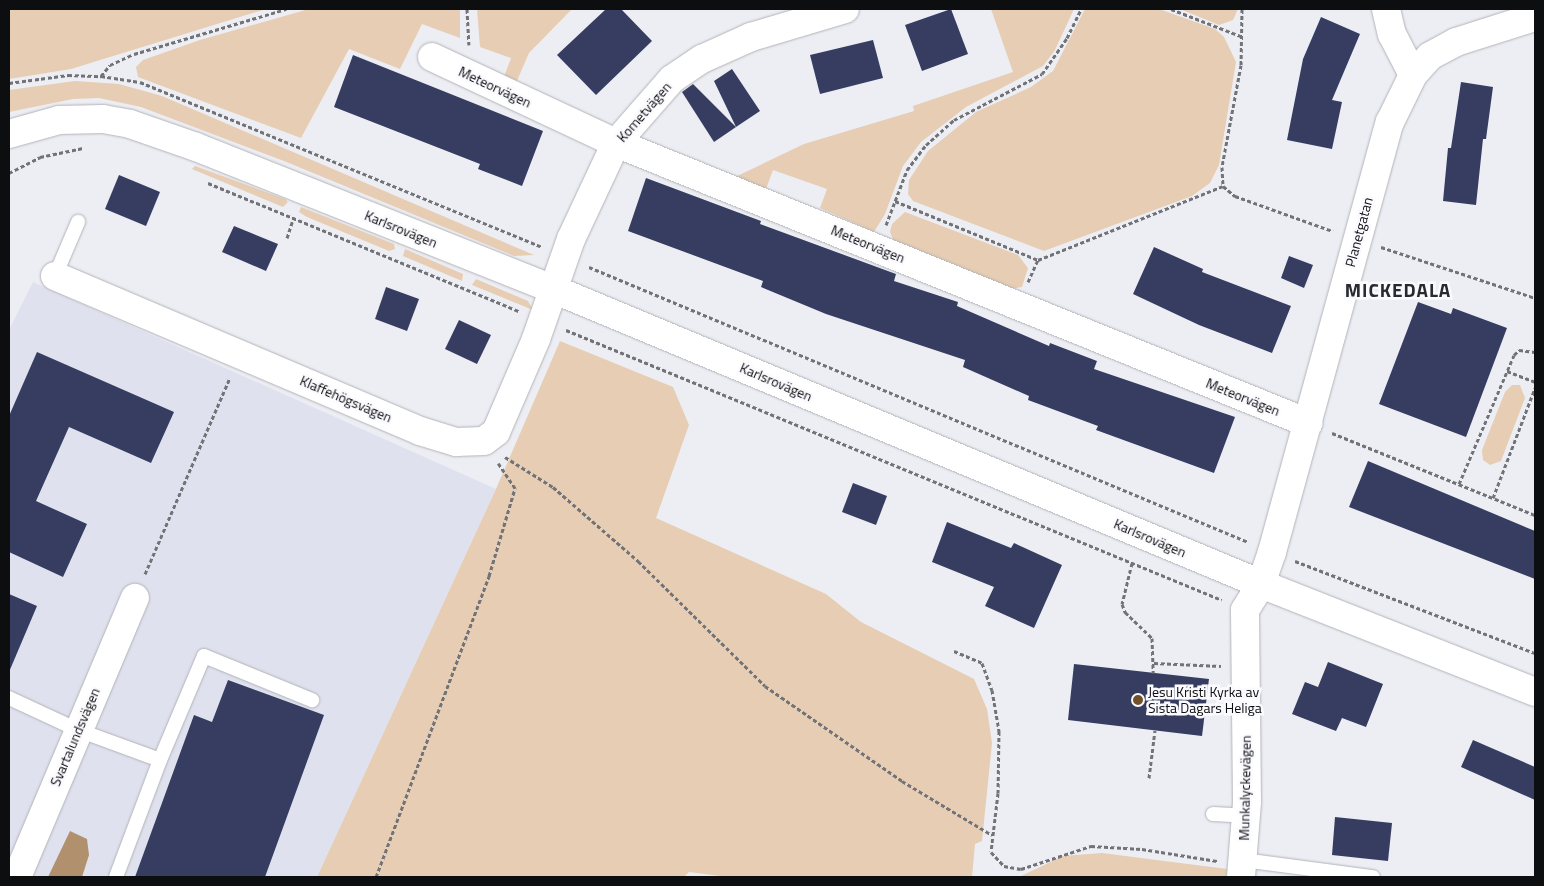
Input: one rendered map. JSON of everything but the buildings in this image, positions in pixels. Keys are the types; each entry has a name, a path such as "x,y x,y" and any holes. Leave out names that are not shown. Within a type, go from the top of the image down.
{"street":[{"name":"Kometvägen","path":"553,289 565,257 616,143 672,79 702,59 751,37 845,9"},
{"path":"1386,9 1392,34 1413,75"},
{"name":"Planetgatan","path":"1261,584 1272,552 1390,122 1413,75 1430,56 1456,42 1535,17"},
{"name":"Meteorvägen","path":"432,57 616,143 1308,423"},
{"name":"Karlsrovägen","path":"9,134 59,120 103,119 130,124 196,147 553,289 1261,584 1535,692"},
{"name":"Klaffehögsvägen","path":"55,276 420,431 456,442 484,441"},
{"path":"484,441 496,432 553,289"},
{"path":"1245,610 1261,584"},
{"name":"Svartalundsvägen","path":"16,877 135,598"},
{"name":"Munkalyckevägen","path":"1242,868 1246,816 1245,610"}],"lane":[{"path":"55,276 78,222"},
{"path":"116,877 160,760 204,656 312,700"},
{"path":"9,698 78,730 160,760"},
{"path":"1212,814 1246,816"},
{"path":"1242,868 1373,877"}],"path":[{"path":"101,76 110,64 134,54 286,9"},
{"path":"458,69 469,44 467,9"},
{"path":"877,247 907,170 926,145 954,120 1042,74 1067,38 1081,9"},
{"path":"1171,9 1243,37"},
{"path":"1242,9 1243,37 1222,167 1224,186 1235,196 1535,298"},
{"path":"9,83 68,75 101,76 140,82 229,116 1272,552 1535,653"},
{"path":"9,173 40,157 86,148"},
{"path":"203,181 1245,610"},
{"path":"895,201 1038,260 1224,186"},
{"path":"1459,484 1507,371 1519,350 1535,352"},
{"path":"135,598 241,354"},
{"path":"1507,371 1535,382"},
{"path":"1492,498 1535,388"},
{"path":"1308,423 1535,515"},
{"path":"484,441 489,447 552,487 631,555 765,686 902,781 992,835"},
{"path":"376,877 489,576 515,488 484,441"},
{"path":"1132,563 1122,604 1125,612 1152,638 1153,673"},
{"path":"954,652 982,663 992,690 999,731 998,793 991,852 1004,866 1020,869 1091,846 1142,849 1242,868"},
{"path":"1154,662 1246,666"},
{"path":"1149,778 1155,730"}],"shaded area":[{"path":"9,9 266,9 71,69 9,79"},
{"path":"309,9 460,9 460,38 422,24 400,69 349,49 301,138 138,77 136,67 143,60 200,40"},
{"path":"477,9 572,9 529,53 516,83 504,77 511,58 480,47"},
{"path":"991,9 1074,9 1055,50 1043,66 966,107 921,142 903,166 885,214 874,232 820,208 827,189 773,170 766,189 733,178 804,144 914,111 913,106 1013,72"},
{"path":"1085,9 1159,9 1215,29 1224,37 1236,62 1219,165 1210,183 1192,196 1044,251 913,201 908,194 909,180 928,151 976,112 1031,87 1053,71"},
{"path":"1180,9 1238,9 1233,20 1219,25"},
{"path":"75,81 119,84 162,96 534,255 514,256 284,161 141,107 99,98 73,99 9,112 9,90"},
{"path":"195,166 285,199 288,202 283,207 192,169"},
{"path":"301,207 394,244 395,249 389,251 307,217 299,212"},
{"path":"905,212 1018,255 1028,268 1022,287 1010,289 894,241 890,232 892,224"},
{"path":"405,249 463,274 462,281 403,256"},
{"path":"476,279 528,301 533,310 472,285"},
{"path":"33,282 496,489 317,877 9,877 9,330"},
{"path":"560,341 673,387 689,425 656,518 826,594 861,622 974,679 987,709 992,743 982,841 975,844 972,877 728,877 689,872 684,877 317,877 496,489"},
{"path":"1512,385 1520,385 1525,398 1501,461 1490,465 1483,460 1482,450 1505,392"},
{"path":"70,831 87,839 89,855 82,877 48,877"},
{"path":"1102,853 1227,869 1226,877 1019,877 1063,856"}],"place":[{"name":"Jesu Kristi Kyrka av Sista Dagars Heliga","path":"1138,700"}],"district":[{"name":"MICKEDALA","path":"1398,290"}]}
